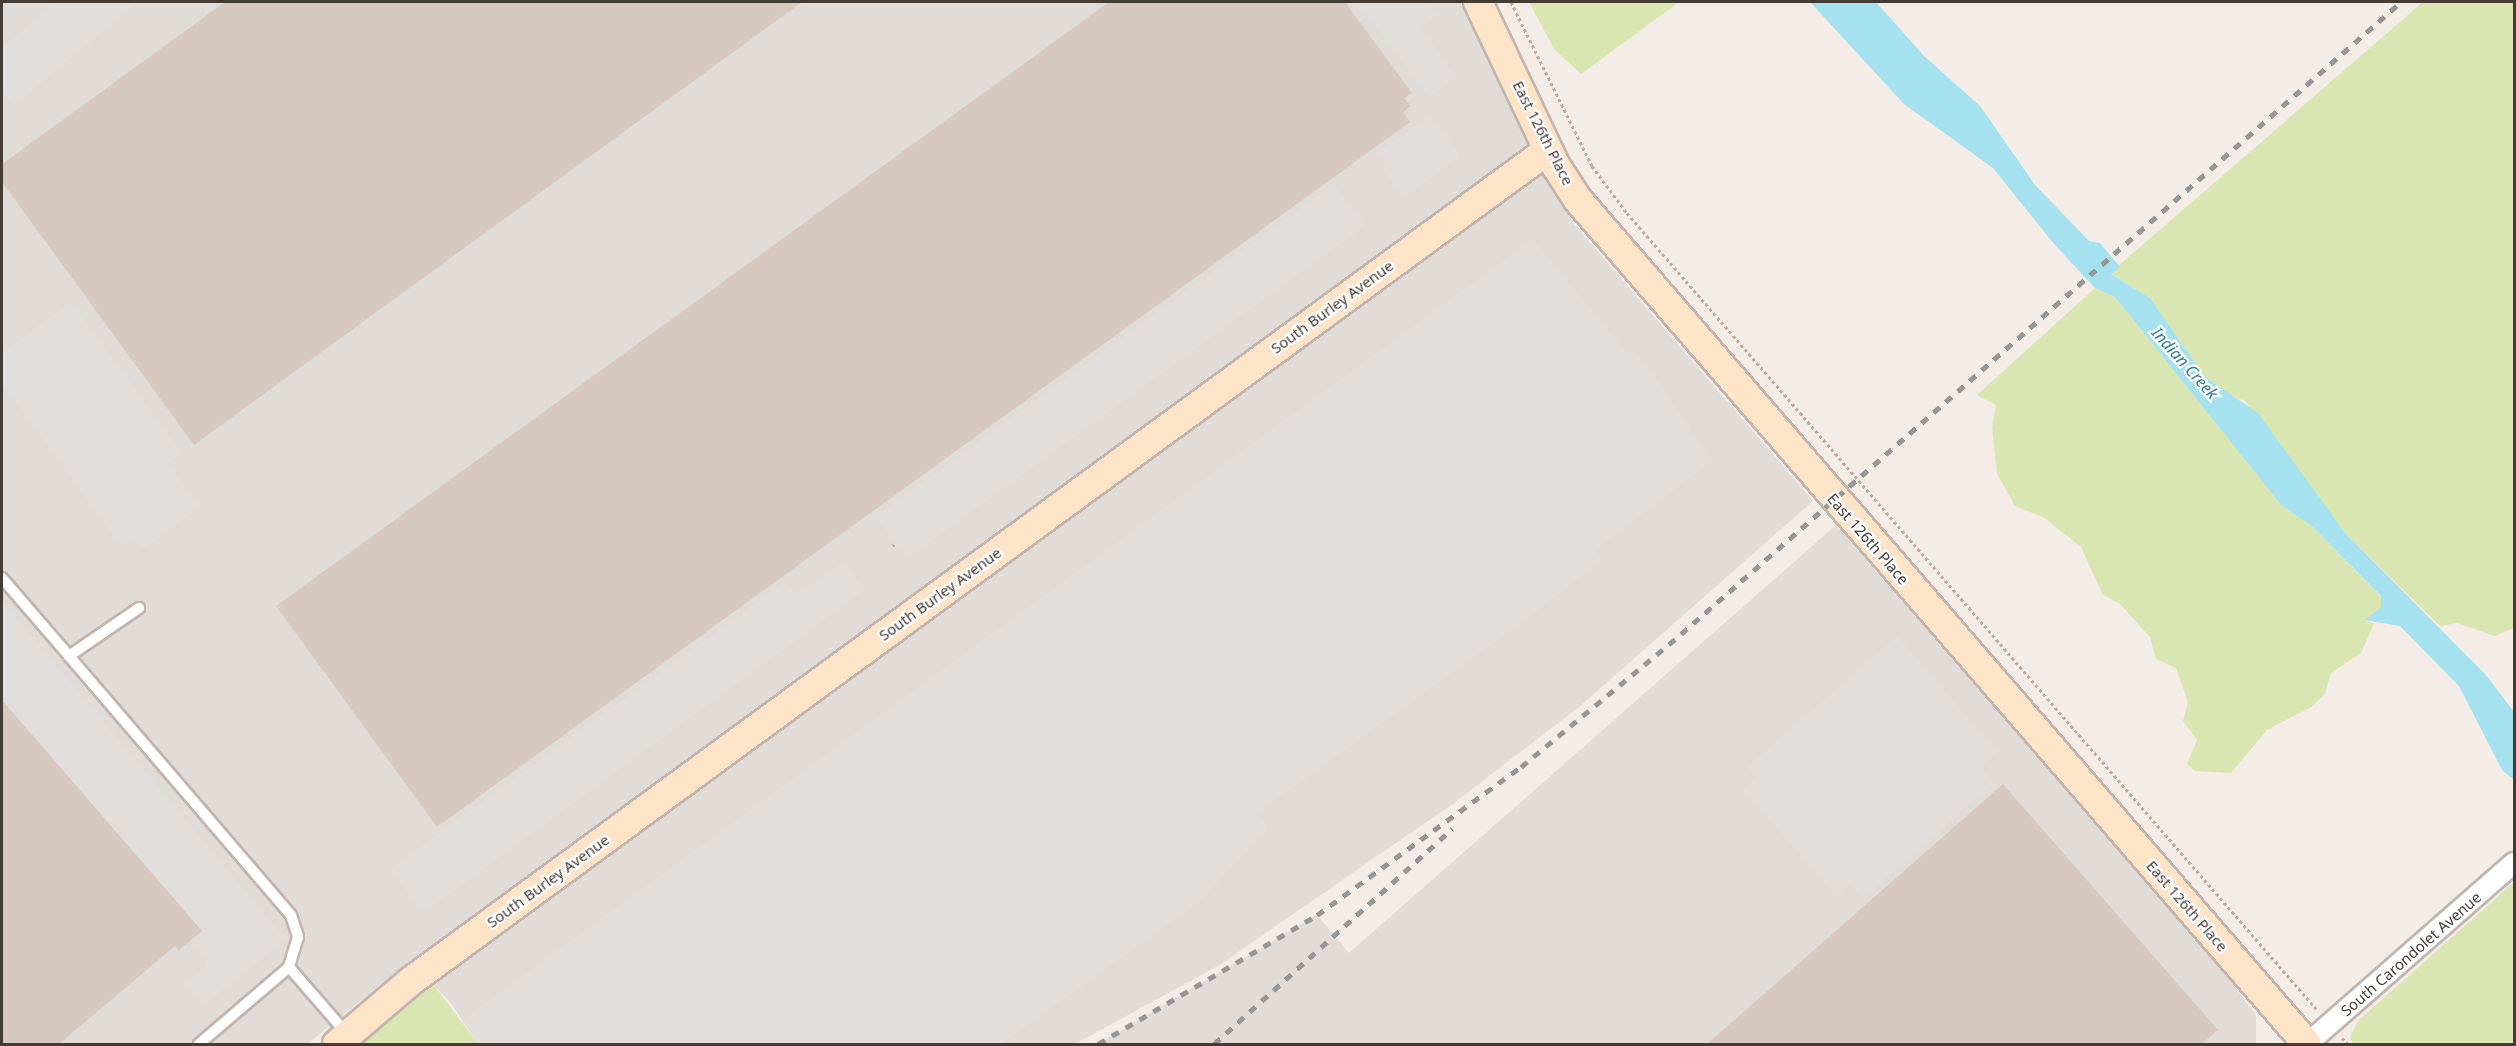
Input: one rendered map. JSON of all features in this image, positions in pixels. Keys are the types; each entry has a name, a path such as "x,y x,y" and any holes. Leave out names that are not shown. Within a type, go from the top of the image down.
{"street":[{"name":"East 126th Place","path":"1478,2 1548,150 1612,243 2307,1044"},
{"name":"South Burley Avenue","path":"342,1040 411,981 1548,150"},
{"name":"South Carondolet Avenue","path":"2307,1044 2514,863"}],"lane":[{"path":"2,578 291,915 298,937 289,967 199,1044"},
{"path":"69,656 140,608"},
{"path":"289,967 342,1040"}],"path":[{"path":"1511,2 1592,166 1627,213 2310,1002"}],"shaded area":[{"path":"2,2 1460,2 1531,153 1573,223 1813,501 1579,707 1454,803 1218,966 1075,1044 478,1044 451,1003 410,961 307,1044 2,1044"},
{"path":"55,2 137,2 14,106 2,91 2,48"},
{"path":"1358,2 1427,2 1437,15 1421,28 1457,77 1429,97"},
{"path":"1430,115 1460,156 1404,198 1381,167 1386,163 1378,153"},
{"path":"1334,184 1365,226 907,559 876,517"},
{"path":"1533,239 1627,353 1632,349 1660,383 1711,462 1595,550 1602,560 1520,624 1257,813 1268,828 1199,902 1001,1044 480,1044 462,1020"},
{"path":"71,302 182,453 168,463 200,507 142,550 133,537 121,546 2,383 2,353"},
{"path":"1836,525 2228,977 2256,1016 2256,1044 1098,1044 1317,915 1349,953"},
{"path":"845,561 865,590 423,913 390,869 786,582 796,595"},
{"path":"2,601 285,939 228,987 2,718"},
{"path":"1897,636 1998,752 1981,767 1994,783 1863,898 1850,883 1836,895 1743,790 1756,778 1747,767"},
{"path":"219,953 239,975 204,1007 184,984"}],"green space":[{"path":"1529,2 1679,2 1581,74 1554,49"},
{"path":"2423,2 2514,2 2514,628 2495,636 2457,623 2440,626 2345,533 2245,401 2220,391 2205,377 2150,298 2110,273"},
{"path":"2095,288 2115,297 2281,505 2313,527 2381,597 2381,607 2366,621 2374,623 2361,653 2331,673 2325,694 2311,707 2267,730 2231,773 2195,771 2187,764 2197,740 2183,721 2188,702 2176,668 2156,659 2150,637 2120,604 2103,595 2081,547 2043,517 2015,506 1997,474 1992,427 1996,405 1977,395"},
{"path":"2514,882 2514,1044 2353,1044 2350,1037 2358,1021"},
{"path":"433,984 478,1044 351,1044 385,1017"}],"water":[{"name":"Indian Creek","path":"1810,2 1876,2 1924,56 1980,106 2035,185 2089,241 2100,243 2120,267 2111,274 2150,298 2205,377 2258,413 2345,533 2485,674 2514,712 2514,780 2502,770 2459,686 2400,626 2365,620 2381,607 2381,596 2313,527 2281,505 2115,297 2095,288 2055,245 1993,168 1904,104"}],"building":[{"path":"225,2 802,2 194,445 2,182 2,164"},
{"path":"1109,2 1345,2 1412,93 1404,98 1411,106 1403,112 1410,122 437,827 276,606"},
{"path":"2,700 202,931 179,950 175,946 59,1044 2,1044"},
{"path":"2003,784 2218,1030 2202,1044 1707,1044"}],"railway":[{"path":"1098,1044 1317,915 1521,767 1681,634 2401,2"},
{"path":"1214,1044 1452,829"}]}
